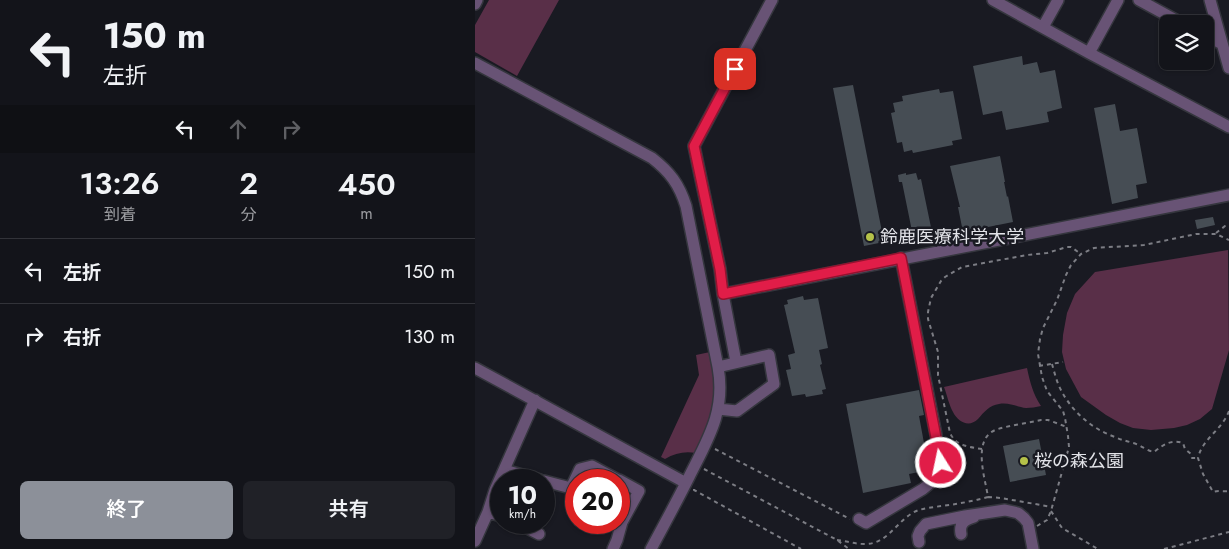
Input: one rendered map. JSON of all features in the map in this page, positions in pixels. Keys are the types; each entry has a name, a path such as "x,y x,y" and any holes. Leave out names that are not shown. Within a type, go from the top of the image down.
{"street":[{"path":"475,4 477,0"},
{"path":"736,362 720,269 694,146 772,0"},
{"path":"993,0 1089,53 1229,126"},
{"path":"1043,27 1058,0"},
{"path":"1089,53 1118,0"},
{"path":"1139,0 1166,15"},
{"path":"1210,0 1229,68"},
{"path":"1214,42 1225,49"},
{"path":"475,63 652,158 675,181 681,192 686,206 721,384 713,429 651,549"},
{"path":"723,294 1229,195"},
{"path":"859,519 866,522 923,489 931,483 940,469 941,463 901,258"},
{"path":"718,367 769,355 775,384 737,412 718,409"},
{"path":"475,368 686,483"},
{"path":"504,469 535,400"},
{"path":"580,469 592,466 598,469"},
{"path":"630,486 639,491 630,506"},
{"path":"475,541 490,506"},
{"path":"919,542 919,531 926,524 1005,510 1018,513 1028,523 1033,549"},
{"path":"961,534 960,527 966,520 985,513"},
{"path":"613,549 618,534"}],"path":[{"path":"1216,234 1229,225"},
{"path":"1037,526 1047,520 1051,511 1069,447 1063,411 1047,391 1039,366 1039,339 1071,265 1081,254 1094,248 1144,245 1196,234 1216,234 1229,240"},
{"path":"982,449 960,444 950,433 938,375 938,352 928,319 929,304 933,293 945,277 961,267 1047,253 1067,247 1071,247 1081,254"},
{"path":"1039,366 1063,362"},
{"path":"1052,364 1059,386 1068,401 1084,420 1093,426 1112,436 1136,443 1150,452 1154,452 1163,444 1178,441 1183,443 1192,458 1198,458"},
{"path":"1229,411 1222,425 1203,445 1198,458 1203,474 1213,492 1219,490 1229,491"},
{"path":"988,497 982,449 987,435 996,430 1041,420 1048,420 1067,427"},
{"path":"702,468 837,540 849,549"},
{"path":"837,540 870,544 888,535 909,515 921,510 988,497 1052,507"},
{"path":"1051,511 1062,528 1098,549"},
{"path":"1164,549 1229,532"}],"shaded area":[{"path":"489,0 559,0 517,76 475,52 475,25"},
{"path":"1228,250 1229,350 1212,409 1200,419 1187,425 1151,430 1133,428 1120,423 1081,397 1066,369 1062,352 1063,335 1067,313 1075,294 1095,272"},
{"path":"710,352 716,378 715,400 696,453 680,453 665,459 661,457 699,375 696,355"},
{"path":"1027,368 1032,388 1041,406 1026,408 1006,404 996,405 987,409 975,422 971,423 964,423 955,416 944,387"}],"building":[{"path":"1022,56 1023,65 1037,62 1040,73 1055,70 1062,108 1047,112 1049,122 1006,130 1002,111 983,115 973,66"},
{"path":"853,85 884,242 864,246 833,88"},
{"path":"939,89 940,93 953,91 962,139 952,141 953,145 913,153 912,150 904,152 902,142 897,143 891,113 895,112 893,103 903,101 902,96"},
{"path":"1115,104 1120,131 1137,128 1147,183 1136,185 1138,198 1112,204 1094,108"},
{"path":"1000,156 1013,222 963,232 958,207 960,207 950,166"},
{"path":"906,173 906,175 916,173 918,180 921,179 933,237 914,241 902,182 899,182 898,175"},
{"path":"1213,217 1215,225 1197,229 1195,220"},
{"path":"803,296 804,300 818,298 828,348 819,350 822,364 820,365 826,389 822,390 823,394 806,397 805,394 792,396 786,370 791,369 788,355 795,353 784,305 788,304 787,300"},
{"path":"919,390 924,415 919,416 929,470 909,474 911,483 863,493 846,404"},
{"name":"桜の森公園","path":"1039,439 1046,475 1010,482 1003,446"}],"place":[{"name":"鈴鹿医療科学大学","path":"870,237"},
{"name":"桜の森公園","path":"1024,461"}],"route":[{"path":"735,69 694,146 720,269 723,294 901,258 941,463"}]}
